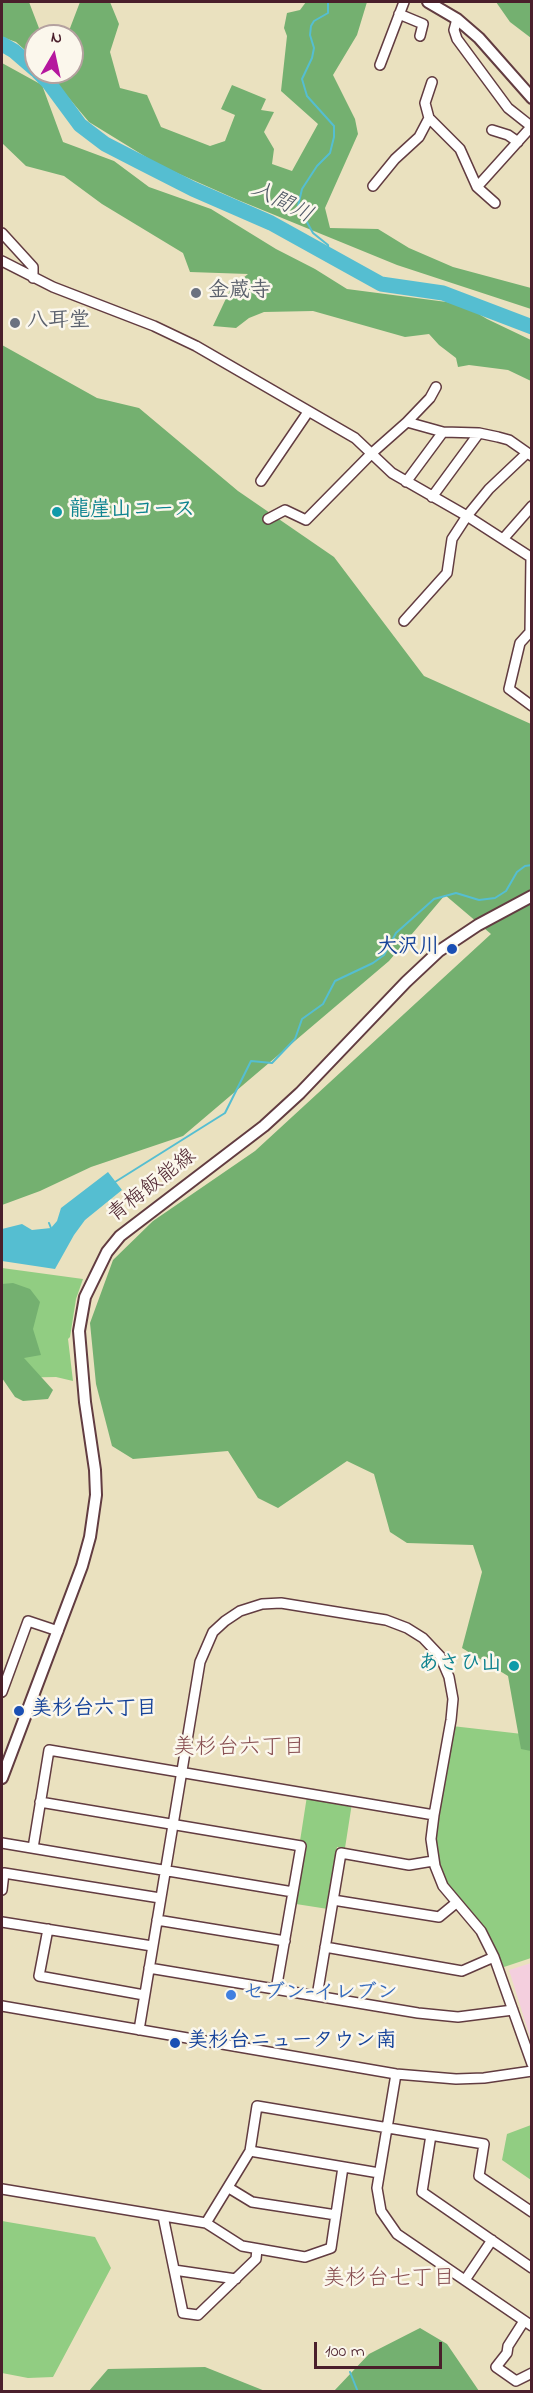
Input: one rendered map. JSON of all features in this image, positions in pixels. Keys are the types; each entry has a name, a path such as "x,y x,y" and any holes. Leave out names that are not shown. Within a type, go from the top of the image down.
{"main road":[{"path":"428,2 457,20 479,38 531,98"},
{"name":"青梅飯能線","path":"2,1778 82,1566 94,1517 95,1470 85,1402 79,1331 85,1297 107,1252 120,1236 264,1126 300,1093 406,982 439,951 478,924 531,896"}],"street":[{"path":"380,65 404,2"},
{"path":"399,15 423,24 420,36"},
{"path":"457,20 454,30 457,39 508,108 531,127 477,187"},
{"path":"432,82 425,103 429,118 460,149 477,187 495,203"},
{"path":"373,186 395,159 419,137 429,118"},
{"path":"492,130 508,135 518,142"},
{"path":"2,233 33,267 33,278"},
{"path":"2,261 33,278 174,334 355,438 392,473 467,516 531,557 530,632 520,643 509,689 531,706"},
{"path":"268,519 285,510 306,520 372,453 407,422 430,398 436,387"},
{"path":"261,480 308,412"},
{"path":"404,621 447,573 452,539 467,516 489,489 529,454 509,440 479,433 443,432 407,422"},
{"path":"406,482 443,432"},
{"path":"432,497 479,433"},
{"path":"503,539 531,506"},
{"path":"139,2030 200,1662 213,1632 225,1621 240,1611 262,1604 281,1603 386,1620 408,1628 423,1638 440,1656 449,1677 453,1700 431,1839 433,1861 443,1886 481,1931 494,1957 531,2064"},
{"path":"2,1692 28,1621 58,1632"},
{"path":"33,1848 49,1750 434,1815"},
{"path":"40,1802 301,1846 276,1990"},
{"path":"2,1843 293,1893"},
{"path":"317,1996 341,1853 409,1865 433,1861"},
{"path":"2,1890 4,1873 160,1898"},
{"path":"333,1900 439,1917 456,1903"},
{"path":"157,1920 285,1941"},
{"path":"2,1922 152,1946"},
{"path":"48,1929 39,1976 144,1995"},
{"path":"326,1947 462,1971 494,1957"},
{"path":"149,1968 418,2013 458,2017 513,2010"},
{"path":"2,2006 396,2073 456,2079 484,2078 531,2071"},
{"path":"396,2073 379,2173 378,2199 381,2211 397,2234 528,2324 508,2346 507,2353 496,2367 516,2381 531,2373"},
{"path":"206,2223 250,2151 257,2106 484,2144 479,2176 531,2212"},
{"path":"431,2135 422,2192 531,2268"},
{"path":"250,2151 379,2173"},
{"path":"2,2189 206,2223 242,2246 305,2257 331,2248 343,2167"},
{"path":"229,2188 252,2202 336,2216"},
{"path":"163,2216 183,2313 198,2315 256,2259 257,2249"},
{"path":"465,2280 492,2240"},
{"path":"174,2270 236,2279"}],"shaded area":[{"path":"532,1963 531,2040 509,1970"}],"green space":[{"path":"2,2 29,2 37,24 24,24 24,49 16,42 2,37"},
{"path":"80,2 110,2 119,24 110,52 120,88 147,95 161,127 210,146 225,141 235,115 221,109 232,85 266,99 261,110 274,112 264,132 274,149 272,164 292,171 318,124 281,91 287,36 284,28 287,13 300,10 306,2 367,2 357,35 333,75 355,119 358,134 325,208 330,228 378,229 409,248 453,267 531,288 531,309 397,265 238,200 159,165 89,122 57,84 84,84 84,24 72,24"},
{"path":"496,2 531,2 531,38 510,22"},
{"path":"2,63 24,75 24,84 42,85 63,142 114,161 149,187 211,209 347,289 462,304 531,340 531,381 508,370 469,365 458,367 456,358 429,334 405,337 313,311 264,312 249,318 236,328 213,326 231,288 248,274 190,272 183,253 102,204 64,176 26,166 2,143"},
{"path":"2,345 97,398 139,408 238,491 334,557 424,676 531,724 531,1751 521,1749 508,1676 462,1648 482,1572 473,1545 407,1543 390,1532 374,1474 347,1461 278,1508 258,1498 228,1451 133,1459 112,1446 96,1384 90,1323 113,1260 153,1221 255,1151 491,934 445,895 389,961 183,1136 91,1167 40,1191 2,1205"},
{"path":"2,1268 83,1279 76,1299 68,1339 73,1381 56,1377 2,1378"},
{"path":"13,1283 30,1289 40,1302 33,1329 41,1355 24,1358 53,1390 48,1399 23,1401 15,1397 2,1378 2,1284"},
{"path":"452,1726 531,1735 531,1958 504,1967 489,1938 448,1887 438,1863 436,1823"},
{"path":"307,1796 352,1803 345,1848 337,1847 328,1909 296,1904 305,1842 300,1841"},
{"path":"532,2125 531,2180 502,2160 507,2134"},
{"path":"2,2221 95,2237 111,2268 53,2377 28,2378 2,2373"},
{"path":"420,2328 447,2344 479,2391 334,2391 369,2354"},
{"path":"205,2367 265,2391 89,2391 108,2369"}],"water":[{"path":"108,1172 122,1190 85,1220 55,1269 2,1261 2,1229 22,1224 32,1230 51,1228 57,1221 61,1208"}],"waterway":[{"path":"328,2 328,13 314,21 311,26 310,35 314,48 302,79 307,96 334,126 334,137 330,153 317,166 302,189 298,206 313,233 328,245 329,255"},
{"name":"入間川","path":"2,44 24,60"},
{"name":"入間川","path":"50,84 80,125 105,144 193,189 271,223 381,284 443,293 532,327"},
{"name":"大沢川","path":"115,1182 225,1113 251,1061 272,1063 295,1039 302,1019 323,1004 335,981 373,963 384,955 396,933 434,899 456,893 479,900 495,898 506,891 517,872 525,866 532,865"},
{"path":"49,1223 51,1228"},
{"path":"350,2372 358,2392"}],"place":[{"name":"金蔵寺","path":"196,293"},
{"name":"八耳堂","path":"15,323"},
{"name":"龍崖山コース","path":"57,512"},
{"name":"大沢川","path":"452,949"},
{"name":"あさひ山","path":"514,1666"},
{"name":"美杉台六丁目","path":"19,1711"},
{"name":"セブン-イレブン","path":"231,1995"},
{"name":"美杉台ニュータウン南","path":"175,2043"}],"district":[{"name":"美杉台六丁目","path":"239,1749"},
{"name":"美杉台七丁目","path":"389,2280"}]}
